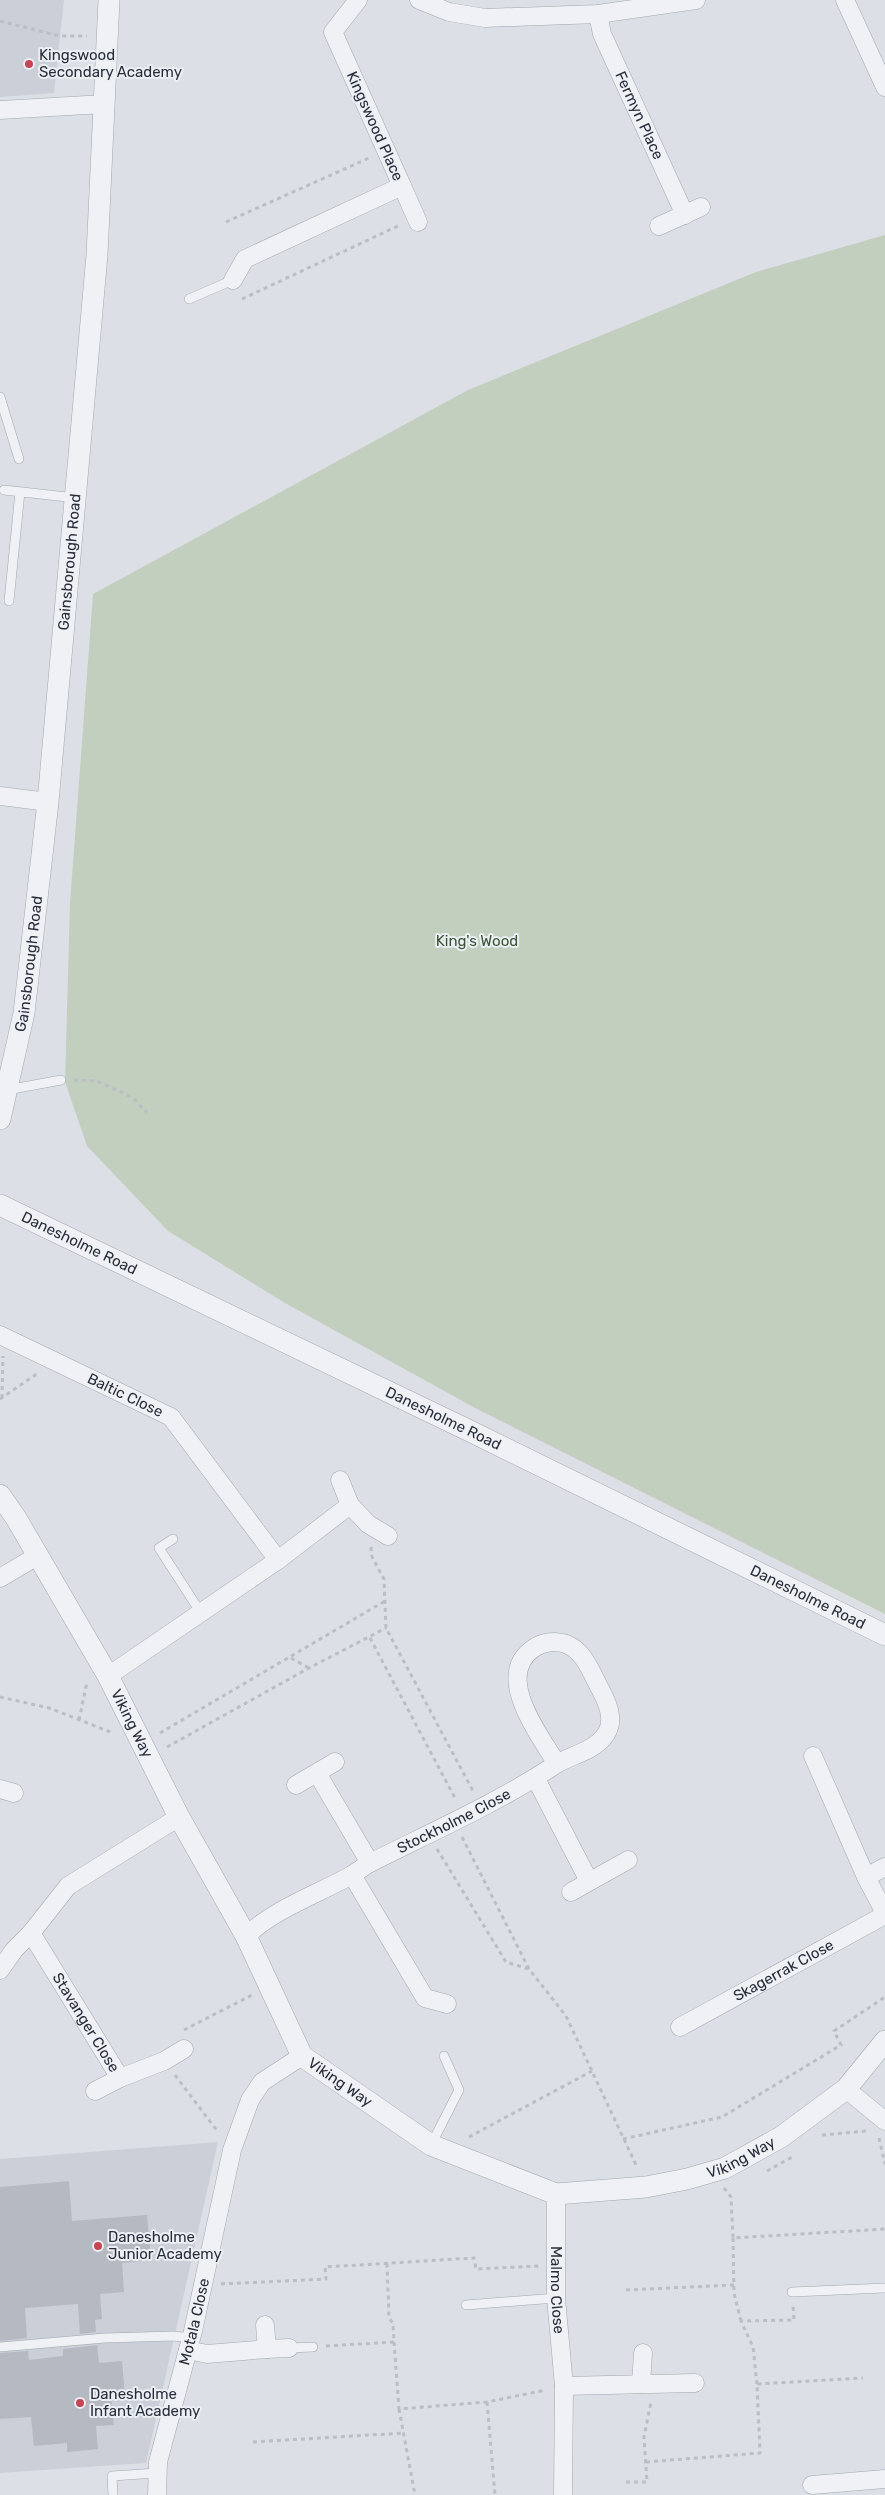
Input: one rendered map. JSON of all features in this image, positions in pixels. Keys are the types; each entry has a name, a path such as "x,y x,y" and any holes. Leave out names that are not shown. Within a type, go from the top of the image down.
{"street":[{"name":"Gainsborough Road","path":"0,1118 24,1013 48,802 97,256 109,0"},
{"name":"Kingswood Place","path":"233,280 245,259 402,186 333,32 358,0"},
{"path":"419,0 449,12 485,18 598,14 671,2 696,0"},
{"path":"845,0 885,87"},
{"name":"Fermyn Place","path":"598,14 602,34 685,215"},
{"path":"0,110 104,104"},
{"path":"402,186 418,219"},
{"path":"659,226 701,207"},
{"path":"0,796 48,802"},
{"name":"Danesholme Road","path":"0,1205 472,1432 885,1635"},
{"name":"Baltic Close","path":"4,1337 172,1417 278,1560"},
{"path":"340,1480 350,1505 368,1524 388,1536"},
{"name":"Viking Way","path":"0,1496 16,1518 108,1676 179,1817 246,1936 302,2056 431,2145 556,2194 646,2187 687,2179 725,2168 780,2137 846,2089 885,2041"},
{"path":"108,1676 278,1560 350,1505"},
{"path":"0,1578 37,1556"},
{"name":"Stockholme Close","path":"246,1936 261,1921 352,1875 370,1863 481,1808 536,1779 556,1764 596,1745 607,1733 610,1722 606,1699 585,1662 571,1646 561,1642 538,1645 528,1652 519,1664 516,1678 518,1692 556,1764"},
{"name":"Skagerrak Close","path":"680,2027 885,1914 866,1877 813,1756"},
{"path":"296,1784 335,1762"},
{"path":"316,1773 370,1863"},
{"path":"536,1779 589,1882"},
{"path":"0,1970 14,1950 31,1933 68,1886 179,1817"},
{"path":"571,1892 628,1860"},
{"path":"866,1877 885,1867"},
{"path":"352,1875 426,1998 447,2004"},
{"name":"Stavanger Close","path":"31,1933 120,2078 164,2061 184,2049"},
{"name":"Motala Close","path":"157,2495 158,2462 203,2285 232,2150 250,2100 262,2082 302,2056"},
{"path":"95,2091 120,2078"},
{"path":"846,2089 881,2126"},
{"name":"Malmo Close","path":"556,2194 556,2298 564,2386 563,2495"},
{"path":"265,2325 267,2350"},
{"path":"189,2344 207,2354 289,2348"},
{"path":"643,2353 646,2384"},
{"path":"564,2386 695,2383"},
{"path":"812,2485 885,2480"}],"lane":[{"path":"189,300 233,280"},
{"path":"0,397 19,459"},
{"path":"4,490 76,498"},
{"path":"9,601 20,492"},
{"path":"7,1090 61,1080"},
{"path":"173,1539 159,1548 201,1613"},
{"path":"431,2145 459,2090 444,2056"},
{"path":"792,2292 885,2288"},
{"path":"466,2305 556,2298"},
{"path":"0,2347 105,2338 173,2336 189,2344"},
{"path":"289,2348 313,2347"},
{"path":"112,2495 112,2476 157,2473"}],"path":[{"path":"0,21 60,36 77,36"},
{"path":"226,222 386,150"},
{"path":"242,299 418,219"},
{"path":"61,1080 97,1080 133,1098 147,1113"},
{"path":"1,1399 4,1337"},
{"path":"1,1399 55,1362"},
{"path":"368,1524 372,1557 384,1579 386,1628 481,1808"},
{"path":"144,1747 386,1600"},
{"path":"0,1697 49,1708 144,1747 309,1668 386,1628"},
{"path":"370,1638 460,1819 529,1969 566,2016 646,2187"},
{"path":"79,1720 94,1652"},
{"path":"291,1658 309,1668"},
{"path":"428,1834 506,1962 529,1969"},
{"path":"184,2049 181,2032 268,1986"},
{"path":"624,2139 722,2117 841,2044 834,2031 885,1997"},
{"path":"164,2061 232,2150"},
{"path":"458,2156 464,2140 592,2071"},
{"path":"881,2126 885,2164"},
{"path":"816,2139 824,2134 868,2131"},
{"path":"759,2175 784,2163 800,2151"},
{"path":"646,2462 760,2453 757,2384 753,2347 740,2321 734,2285 731,2198 713,2171"},
{"path":"726,2190 734,2186"},
{"path":"733,2238 885,2229"},
{"path":"203,2285 326,2279 325,2267 474,2258 476,2269 556,2265"},
{"path":"387,2263 389,2318 393,2323 399,2409 415,2495"},
{"path":"626,2290 734,2285"},
{"path":"740,2321 794,2320 792,2292"},
{"path":"313,2347 394,2342"},
{"path":"757,2384 863,2378"},
{"path":"626,2482 647,2482 644,2437 651,2409 646,2384"},
{"path":"399,2409 487,2402 564,2386"},
{"path":"487,2402 495,2495"},
{"path":"253,2442 404,2433"}],"shaded area":[{"name":"Kingswood Secondary Academy","path":"0,0 64,0 54,93 0,97"},
{"name":"Danesholme Junior Academy","path":"218,2142 146,2463 0,2473 0,2159"}],"green space":[{"name":"King's Wood","path":"885,235 885,1614 475,1408 285,1303 168,1231 87,1146 65,1082 70,903 93,594 468,390 756,272"}],"building":[{"path":"69,2181 72,2221 147,2215 151,2260 122,2263 124,2292 100,2294 102,2319 95,2320 96,2332 80,2334 78,2304 25,2308 27,2338 0,2341 0,2187"},
{"path":"97,2345 99,2363 122,2361 125,2396 111,2398 114,2425 96,2426 98,2449 67,2452 67,2443 34,2446 31,2417 0,2419 0,2353 28,2351 29,2360 63,2356 63,2349"}],"place":[{"name":"Kingswood Secondary Academy","path":"29,64"},
{"name":"Danesholme Junior Academy","path":"98,2246"},
{"name":"Danesholme Infant Academy","path":"80,2403"}]}
